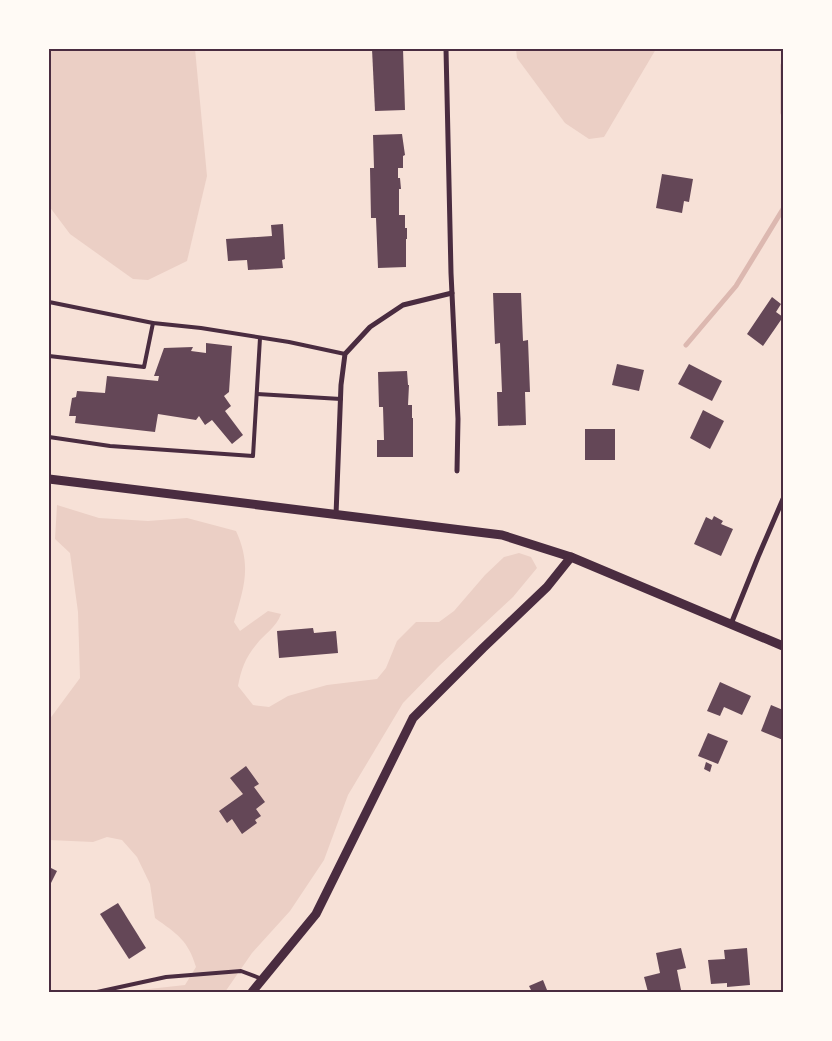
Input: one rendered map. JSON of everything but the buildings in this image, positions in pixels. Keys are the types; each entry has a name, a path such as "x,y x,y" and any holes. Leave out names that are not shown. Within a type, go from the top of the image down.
{"street":[{"path":"446,49 458,471"},
{"path":"336,515 345,354 370,327 403,306 452,293"},
{"path":"49,479 502,535 571,557 783,646"},
{"path":"732,624 783,499"},
{"path":"252,992 316,914 413,718 547,587 571,557"}],"lane":[{"path":"49,302 154,323 201,328 345,354"},
{"path":"49,356 144,367 154,323"},
{"path":"49,437 110,446 253,456 260,338"},
{"path":"257,394 341,399"},
{"path":"97,992 166,976 241,971 262,979"}],"shaded area":[{"path":"49,49 195,49 207,176 187,261 148,280 133,279 70,234 49,206"},
{"path":"516,49 656,49 604,137 589,139 565,123 517,58"},
{"path":"57,505 99,518 148,521 187,518 236,531 244,555 245,576 234,622 240,631 268,611 281,614 270,631 252,650 242,669 238,686 253,705 269,707 288,696 327,685 377,679 386,668 397,641 416,622 439,622 454,611 485,575 504,557 519,553 531,557 537,568 513,597 440,665 403,703 348,795 324,860 290,911 252,953 225,992 122,992 185,985 196,967 193,958 181,938 155,918 150,884 137,857 122,840 107,837 93,842 49,840 49,720 80,678 78,612 70,553 55,539"}],"waterway":[{"path":"783,65 783,113"},
{"path":"686,345 736,286 783,209"}]}
